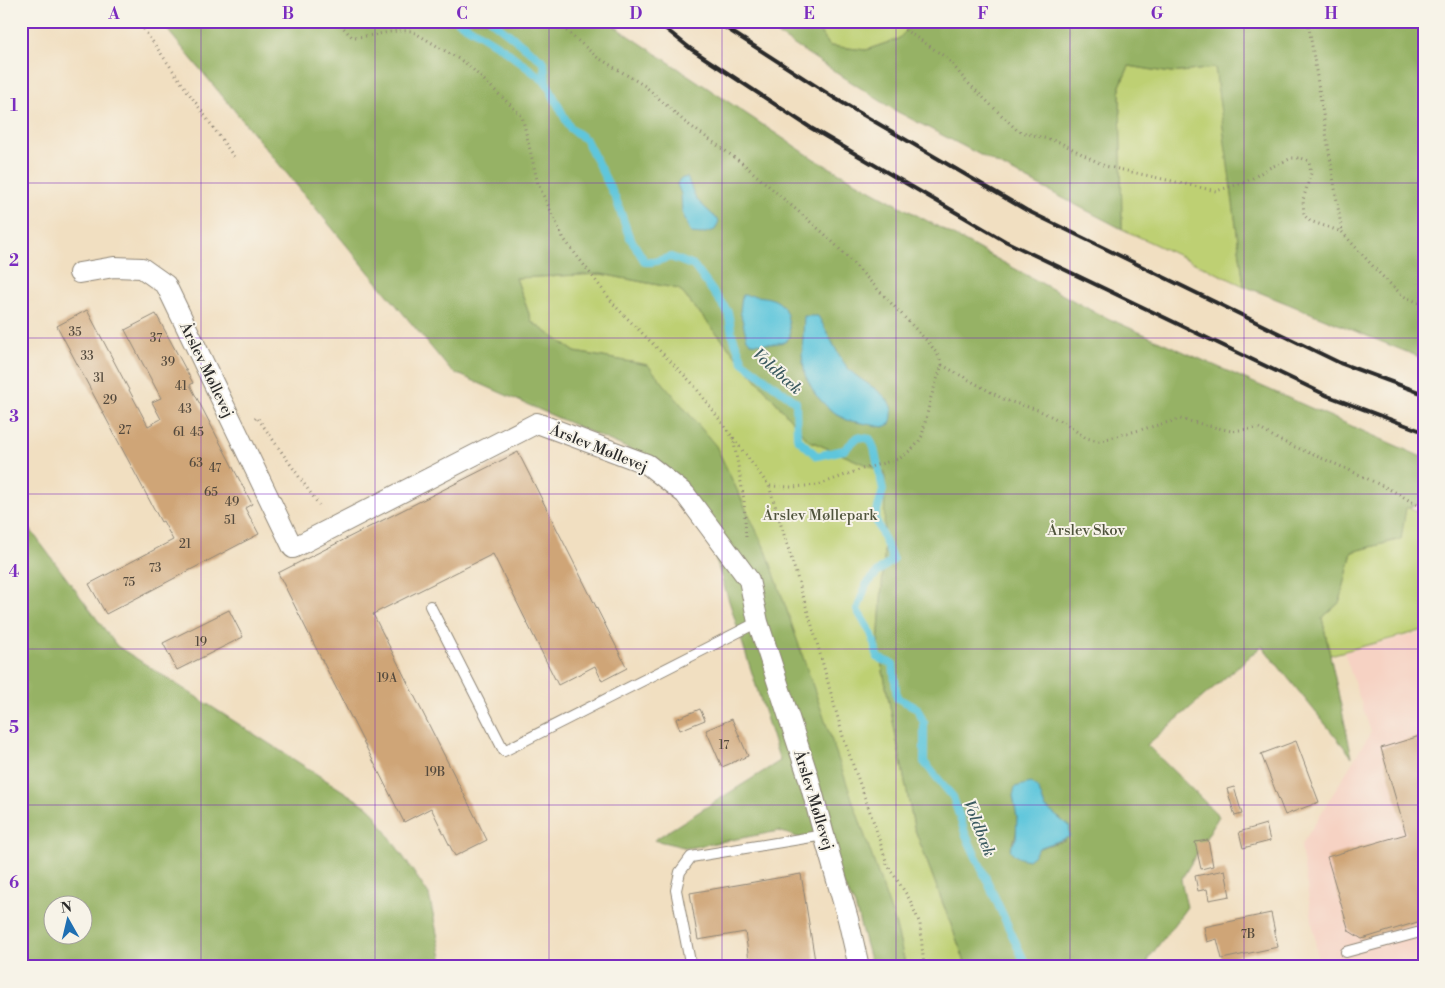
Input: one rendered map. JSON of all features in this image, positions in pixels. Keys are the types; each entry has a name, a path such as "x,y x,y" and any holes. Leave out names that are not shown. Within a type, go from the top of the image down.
{"street":[{"name":"Årslev Møllevej","path":"79,273 114,267 142,268 166,285 292,548 537,423 646,464 685,494 748,580 758,622 808,776 848,919 859,967"}],"lane":[{"path":"430,606 504,751 758,622"},
{"path":"691,967 676,890 680,872 691,857 824,835"},
{"path":"1346,952 1424,931"}],"path":[{"path":"138,21 234,157"},
{"path":"337,21 352,37 364,37 403,30 412,31 467,64 522,116 538,184 564,239 616,307 693,384 769,486 814,632 844,740 887,864 910,900 920,924 924,967"},
{"path":"555,21 597,57 645,86 685,122 742,163 828,237 930,344 939,357 942,365 931,398 922,436 918,443 900,459 862,469 818,485 769,486"},
{"path":"892,21 946,58 966,81 1018,131 1059,142 1105,166 1216,191 1246,182 1269,168 1292,158 1301,158 1309,161 1311,173 1304,200 1304,215 1310,221 1342,232 1403,296 1424,305"},
{"path":"1308,21 1342,232"},
{"path":"942,365 1005,400 1038,410 1063,422 1092,440 1099,441 1180,419 1231,431 1258,428 1281,441 1395,492 1424,510"},
{"path":"235,429 257,418 319,505"},
{"path":"733,437 744,500 746,544"}],"shaded area":[{"path":"1424,632 1424,959 1394,967 1319,967 1301,846 1371,732 1344,652"}],"green space":[{"name":"Årslev Skov","path":"160,21 607,21 814,159 1096,313 1424,458 1424,502 1406,508 1401,539 1352,552 1340,602 1322,618 1352,757 1262,646 1147,745 1219,816 1181,880 1187,907 1149,958 1147,967 967,967 914,827 878,646 884,557 885,473 808,440 679,289 601,274 516,278 532,322 575,352 648,365 716,446 767,553 895,923 906,967 872,967 855,906 823,846 779,831 688,848 654,840 780,761 708,535 629,449 451,371","holes":["1013,796 1042,799 1049,811 1061,819 1065,840 1039,848 1033,856 1012,843 1017,832 1017,814"]},
{"path":"757,21 812,21 830,46 866,50 898,39 911,26 911,21 1424,21 1424,359 1244,286 1215,68 1171,73 1129,66 1120,86 1122,229 896,111"},
{"path":"812,21 911,21 911,26 898,39 866,50 830,46"},
{"path":"1129,66 1171,73 1216,68 1244,286 1122,229 1120,86"},
{"name":"Årslev Møllepark","path":"601,274 679,289 808,440 885,473 884,557 878,646 914,827 967,967 906,967 895,922 648,365 575,352 532,322 516,278"},
{"path":"1409,507 1424,515 1424,630 1330,655 1322,618 1340,602 1352,552 1401,539 1405,508"},
{"path":"21,517 117,646 371,809 429,895 444,967 21,967"}],"water":[{"path":"687,177 696,199 719,221 715,230 702,234 691,233 682,212 681,194 677,184 680,179"},
{"path":"742,295 765,297 779,302 787,315 790,337 785,342 771,344 751,343 747,339 740,311"},
{"path":"804,316 818,316 847,367 886,398 892,414 890,424 883,427 846,420 828,408 815,394 805,375 802,355"},
{"path":"1031,783 1038,788 1045,807 1070,827 1069,837 1039,848 1028,860 1015,855 1010,849 1016,838 1017,817 1013,796 1015,787"}],"building":[{"path":"87,310 148,426 161,419 152,402 161,398 125,330 156,314 193,383 190,385 252,504 245,508 259,534 106,614 89,584 173,540 163,521 161,522 57,326"},
{"path":"518,452 627,668 602,681 595,666 558,685 493,554 373,614 487,840 455,856 431,808 404,822 278,573"},
{"path":"229,610 243,637 177,670 163,643"},
{"path":"700,709 705,720 680,730 676,719"},
{"path":"732,719 748,756 722,767 706,730"},
{"path":"1423,735 1424,920 1362,939 1349,931 1327,857 1406,834 1381,748"},
{"path":"1296,741 1319,802 1285,815 1261,754"},
{"path":"1234,787 1242,814 1235,816 1227,789"},
{"path":"1266,824 1270,841 1243,848 1239,832"},
{"path":"1208,840 1213,866 1201,869 1195,842"},
{"path":"1225,870 1230,896 1209,900 1207,889 1198,891 1195,876"},
{"path":"801,874 816,967 750,967 745,932 698,940 690,893"},
{"path":"1271,913 1278,947 1222,959 1217,939 1207,942 1204,927"}],"waterway":[{"name":"Voldbæk","path":"458,21 502,48 546,82 570,128 586,140 616,199 629,236 645,262 653,262 671,257 694,266 728,312 732,334 743,362 796,402 797,438 817,456 844,450 858,437 870,439 874,448 883,490 875,518 893,560 866,585 857,610 872,635 878,658 893,664 897,698 917,708 924,723 924,762 953,797 965,833 1027,967"},
{"name":"Voldbæk","path":"492,21 544,62 546,82"}],"railway":[{"path":"656,21 691,49 811,128 1005,241 1328,396 1424,432"},
{"path":"715,21 836,99 1026,210 1340,363 1424,394"}]}
